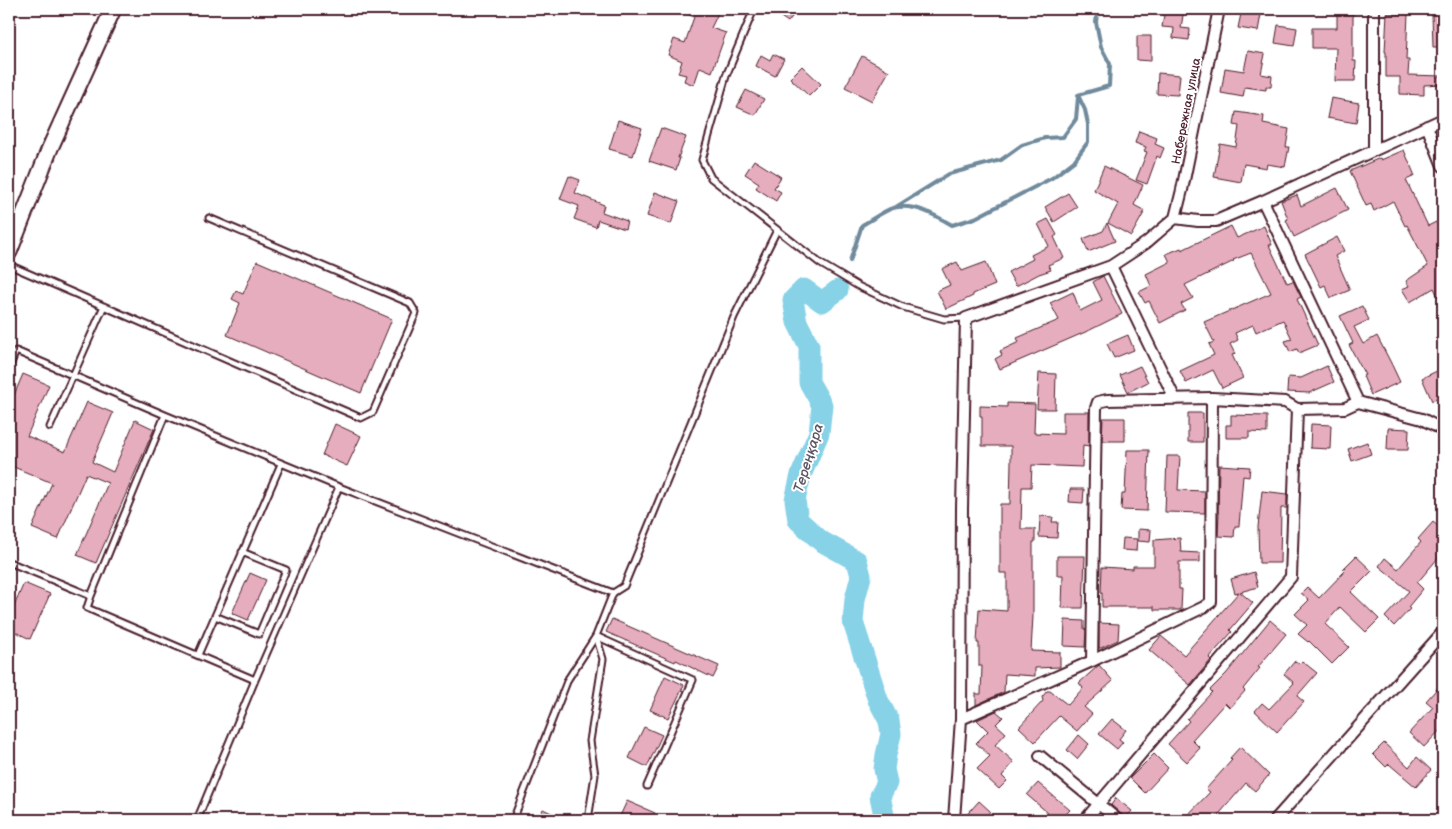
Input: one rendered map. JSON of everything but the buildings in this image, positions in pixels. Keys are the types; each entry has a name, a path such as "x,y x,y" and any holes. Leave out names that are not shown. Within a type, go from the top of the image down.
{"street":[{"path":"9,252 50,148 114,9"},
{"name":"Набережная улица","path":"1175,218 1219,9"},
{"path":"1374,9 1374,150"},
{"path":"954,820 961,719 962,508 966,318 1111,266 1146,243 1175,218 1216,221 1443,119"},
{"path":"1427,126 1443,166"},
{"path":"1264,201 1358,402"},
{"path":"1111,266 1175,399"},
{"path":"1092,661 1096,408 1098,402 1107,400 1212,398 1285,402 1297,409 1345,408 1358,402 1422,419 1443,430"},
{"path":"961,719 1092,661 1204,607 1210,602 1212,398"},
{"path":"1085,820 1292,577 1297,409"},
{"path":"1275,820 1443,632"},
{"path":"1040,756 1118,820"}],"lane":[{"path":"754,9 726,76 702,160 711,178 821,264 858,286 903,307 944,319 966,318"},
{"path":"9,265 360,418 373,412 416,313 410,303 209,218"},
{"path":"513,820 568,679 596,636 613,593 624,586 734,317 777,230"},
{"path":"50,427 104,306"},
{"path":"9,368 16,350 165,416 281,464 613,593"},
{"path":"165,416 87,608 255,680"},
{"path":"198,655 281,464"},
{"path":"197,820 338,487"},
{"path":"215,616 259,634 286,570 242,552"},
{"path":"9,562 91,596"},
{"path":"596,636 692,680 647,786"},
{"path":"588,820 594,775 590,741 603,659 596,636"}],"waterway":[{"name":"Тереңқара","path":"850,261 862,225 889,209 909,207 931,214 952,225 975,218 1052,178 1074,161 1088,142 1088,124 1085,110 1078,95 1109,86 1110,64 1101,47 1096,22 1098,9"},
{"path":"896,207 949,174 1001,160 1022,145 1045,138 1063,137 1076,119 1078,97"},
{"name":"Тереңқара","path":"838,290 822,302 804,289 793,300 797,322 809,346 809,382 822,405 819,433 801,475 795,500 798,520 821,541 857,561 861,576 855,599 853,622 878,700 889,721 891,734 884,769 887,783 880,796 885,820"}]}
